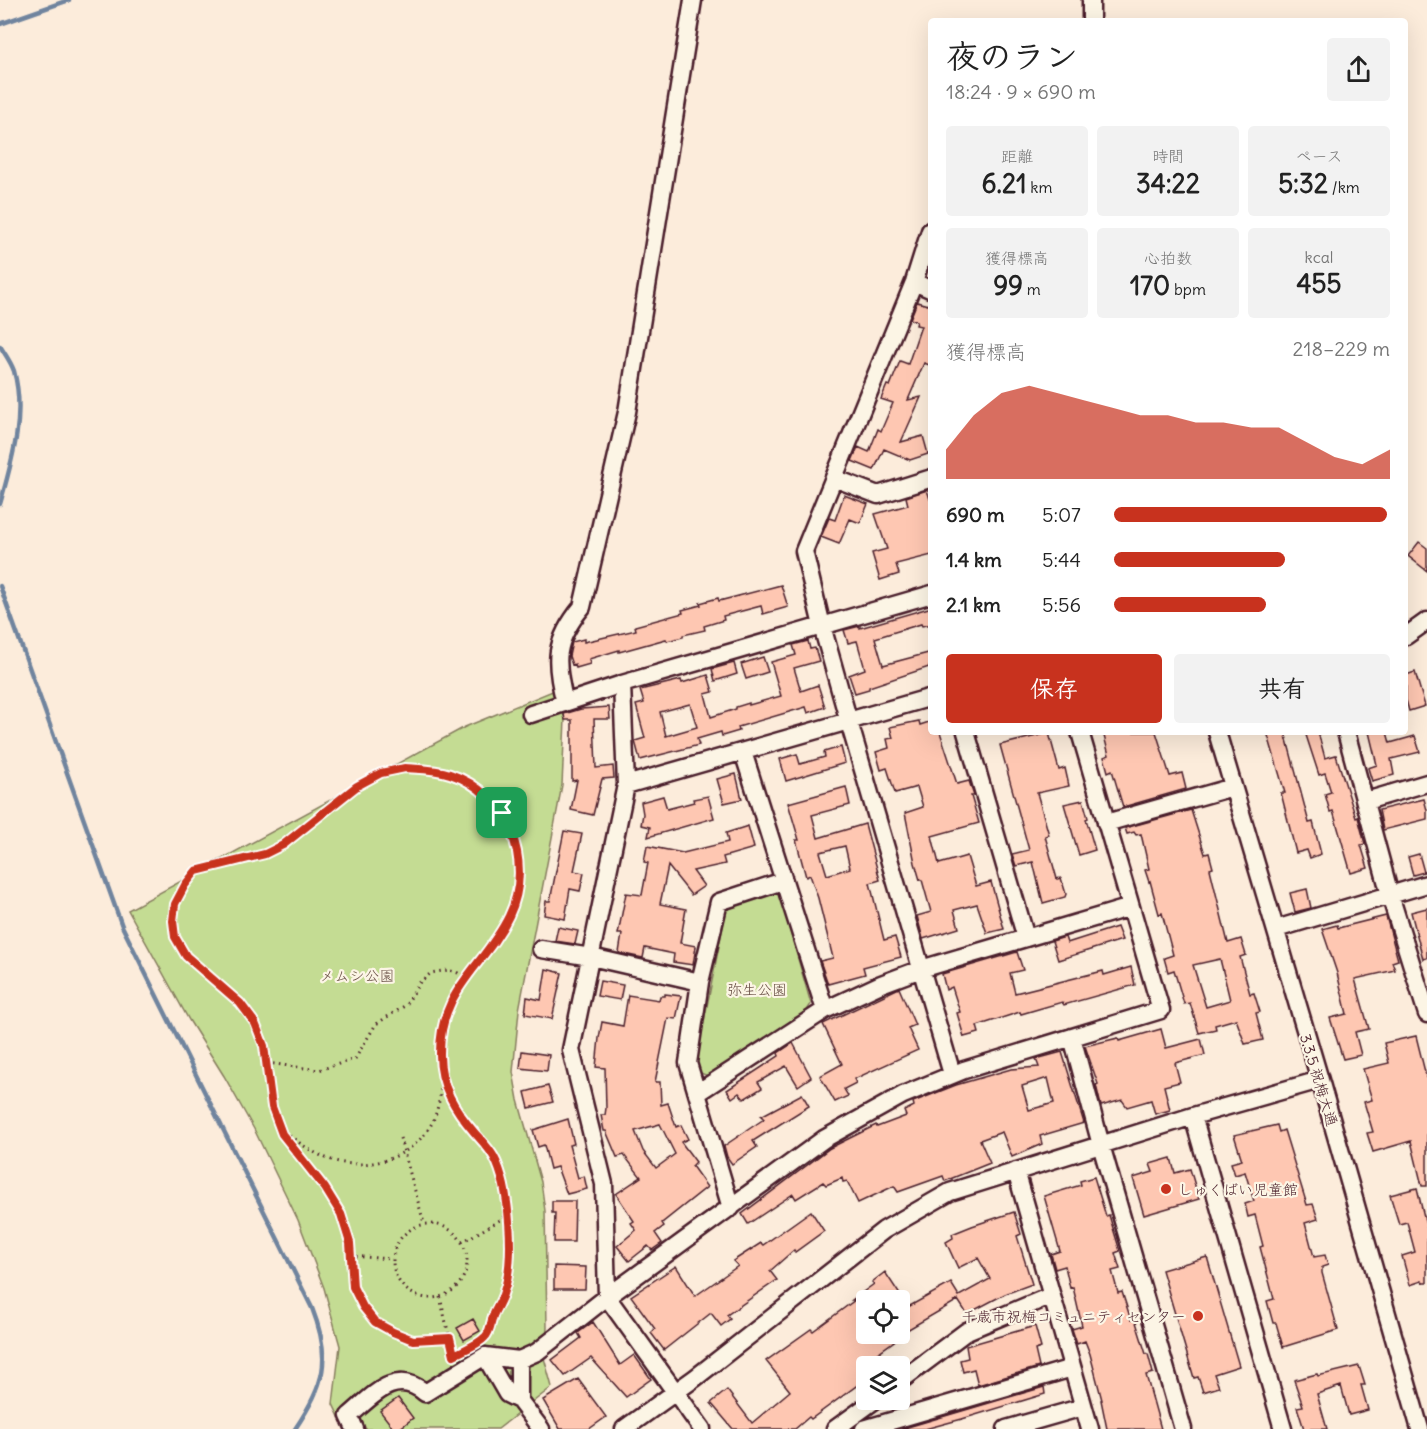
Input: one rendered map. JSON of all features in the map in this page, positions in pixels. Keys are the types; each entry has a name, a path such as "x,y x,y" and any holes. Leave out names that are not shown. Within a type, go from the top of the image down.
{"street":[{"path":"565,702 558,676 558,657 562,639 570,621 582,607 627,412 693,0"},
{"path":"1091,0 1091,18"},
{"path":"928,237 914,282 804,551 849,722 952,1074"},
{"path":"914,282 928,288"},
{"path":"834,478 878,495 928,479"},
{"path":"531,714 622,684 928,595"},
{"path":"1408,635 1427,621"},
{"path":"622,684 626,784 571,1050 604,1184 607,1297 702,1429"},
{"path":"626,784 928,698"},
{"path":"967,735 1026,938"},
{"path":"481,1349 519,1360 537,1352 607,1297 824,1138 903,1095 952,1074 1161,1010 1081,735"},
{"name":"3.3.5 祝梅大通","path":"1218,735 1420,1429"},
{"path":"1347,735 1390,895 1426,1009"},
{"path":"743,752 825,1010"},
{"path":"1366,801 1427,783"},
{"path":"1106,823 1233,787"},
{"path":"731,1208 688,1063 700,982 719,902 783,881"},
{"path":"1275,929 1427,884"},
{"path":"697,1093 825,1010 881,984 921,969 1131,907"},
{"path":"541,949 591,957 700,982"},
{"path":"1072,1037 1183,1429"},
{"path":"624,1429 695,1378 884,1230 950,1192 1193,1116 1320,1080"},
{"path":"1193,1116 1283,1429"},
{"path":"1016,1171 1090,1429"},
{"path":"910,1374 967,1331 1050,1296"},
{"path":"355,1429 349,1416 387,1385 398,1382 417,1386 425,1393 458,1372 481,1349"},
{"path":"481,1349 507,1394 519,1401 540,1429"},
{"path":"519,1360 519,1401"},
{"path":"857,1413 864,1429 1072,1368"},
{"path":"1006,1429 1083,1407"},
{"path":"835,1429 861,1410"}],"path":[{"path":"450,1338 413,1340 375,1322 363,1307 353,1287 350,1243 341,1214 325,1188 279,1128 272,1107 264,1046 255,1023 240,1003 186,956 175,937 174,929 175,904 196,871 265,854 283,845 357,786 381,773 405,768 450,774 469,783 485,795 502,813 515,837 518,862 517,891 509,915 496,938 458,987 446,1011 440,1056 443,1078 450,1100 493,1156 506,1192 509,1270 504,1292 481,1349"},
{"path":"267,1063 319,1070 355,1059 376,1024 406,1005 420,982 431,973 448,970 458,973 465,979"},
{"path":"279,1128 304,1147 326,1158 344,1163 370,1164 388,1159 404,1151 424,1136 439,1103 443,1078"},
{"path":"400,1138 424,1223"},
{"path":"462,1242 507,1216"},
{"path":"424,1223 449,1228 462,1242 468,1261 465,1274 451,1292 428,1299 406,1290 398,1281 393,1270 392,1259 394,1247 401,1236 411,1228 424,1223"},
{"path":"350,1256 392,1259"},
{"path":"440,1297 458,1372"},
{"path":"454,1355 462,1350"}],"green space":[{"name":"メムシ公園","path":"555,690 565,719 562,785 519,1010 513,1072 518,1100 541,1182 545,1211 547,1328 544,1358 552,1387 498,1429 345,1429 333,1404 340,1346 324,1288 298,1220 254,1129 189,1020 128,910 465,727"},
{"name":"弥生公園","path":"778,889 811,1004 805,1014 708,1076 698,1072 696,1061 727,906"}],"building":[{"path":"917,302 928,305 928,364 924,363 908,400 921,397 901,442 923,436 928,454 910,460 884,449 874,470 852,461 858,447 869,452 878,429 881,431 893,403 881,399 887,385 890,386 900,361 908,364 921,326 916,325 917,321 910,319"},
{"path":"927,490 928,556 896,564 899,574 880,580 872,553 887,549 875,514 908,505 906,497"},
{"path":"844,495 868,504 860,523 850,519 839,544 821,537 829,518 835,520"},
{"path":"1419,542 1427,548 1427,571 1408,556"},
{"path":"781,585 788,607 763,614 761,606 723,616 724,620 704,626 705,630 667,641 666,639 619,652 619,650 589,659 590,664 576,668 575,664 572,665 569,656 572,642 584,639 584,642 636,630 635,626 683,613 682,610 701,605 700,603 718,598 719,601"},
{"path":"928,608 928,625 922,626 921,624 875,638 883,665 928,653 928,667 855,693 849,675 865,669 857,641 848,643 844,630 860,626 860,628"},
{"path":"808,641 810,649 815,648 819,661 794,668 801,691 818,685 825,707 808,713 806,707 738,727 739,731 722,736 721,732 697,739 699,745 640,760 635,741 645,738 636,705 644,703 640,690 681,680 682,683 708,675 713,692 705,694 711,717 749,703 749,705 781,696 771,662 796,655 793,645","holes":["690,704 697,727 666,736 660,712"]},
{"path":"763,657 768,672 746,679 741,664"},
{"path":"734,663 737,674 715,681 712,669"},
{"path":"1415,672 1425,706 1409,711 1408,707 1408,674"},
{"path":"609,707 610,719 594,719 596,768 613,766 614,778 602,779 593,815 571,810 577,780 572,781 572,720 565,720 564,714 581,709"},
{"path":"919,721 920,725 928,722 928,735 941,735 957,784 969,781 979,823 932,836 939,864 967,856 976,886 991,882 1004,929 987,933 977,904 954,910 959,928 923,939 917,916 931,912 915,863 905,813 923,807 917,787 895,793 887,768 881,770 876,752 889,748 887,739 893,738 890,727"},
{"path":"1050,735 1059,770 1065,768 1069,786 1037,793 1049,835 1045,836 1057,879 1061,878 1065,897 1043,903 1033,862 1016,866 1012,854 1029,850 1000,745"},
{"path":"1104,735 1157,735 1170,776 1182,773 1186,789 1123,807 1112,770 1108,772 1104,757 1109,755"},
{"path":"1268,735 1286,735 1309,823 1313,822 1321,854 1310,858 1307,850 1296,853 1281,793 1285,793"},
{"path":"1306,735 1319,735 1325,758 1336,755 1356,818 1358,817 1365,844 1361,845 1368,868 1351,873 1333,811 1330,812 1325,794 1331,792 1325,773 1319,775"},
{"path":"1370,735 1388,735 1390,743 1415,736 1420,752 1391,759 1394,775 1372,781 1368,768 1377,765"},
{"path":"841,747 845,763 786,781 780,759 797,754 800,764 825,757 824,752"},
{"path":"736,774 742,799 724,803 717,779"},
{"path":"846,787 850,805 812,815 818,838 865,824 880,880 870,883 884,940 895,937 901,957 863,967 865,974 828,984 820,961 833,958 818,898 810,875 806,877 796,840 799,840 788,803","holes":["845,846 850,868 827,875 820,852"]},
{"path":"663,796 667,809 708,796 714,818 648,837 650,827 641,825 643,814 641,802"},
{"path":"1424,799 1427,819 1383,830 1379,810"},
{"path":"1083,800 1095,850 1079,855 1064,804"},
{"path":"1191,810 1205,854 1209,853 1213,868 1210,869 1228,943 1241,939 1246,955 1240,957 1250,994 1254,993 1260,1012 1256,1013 1263,1040 1245,1044 1236,1019 1215,1025 1216,1029 1199,1033 1190,1003 1184,1004 1174,970 1168,972 1164,958 1173,955 1162,913 1159,914 1145,870 1149,869 1141,834 1136,835 1134,832 1127,834 1125,828","holes":["1220,959 1230,1000 1206,1007 1193,965"]},
{"path":"748,826 754,848 723,857 725,864 693,871 704,886 691,895 668,866 660,904 686,909 680,943 696,946 693,965 673,962 674,954 645,948 643,958 619,953 622,934 618,934 626,893 642,895 648,863 644,862 647,846 683,853 728,842 726,833"},
{"path":"564,831 582,834 574,871 584,873 580,891 570,889 565,919 544,915 546,901 550,901"},
{"path":"1419,854 1424,872 1413,875 1408,857"},
{"path":"1307,889 1311,908 1295,912 1290,893"},
{"path":"1427,908 1427,958 1423,959 1411,912"},
{"path":"1386,916 1398,960 1392,962 1395,970 1355,979 1369,1029 1355,1032 1361,1055 1343,1059 1330,1018 1347,1014 1337,973 1322,929 1337,925 1338,928"},
{"path":"558,927 578,931 575,944 555,941"},
{"path":"1117,927 1122,940 1058,960 1052,941 1065,937 1067,943"},
{"path":"1017,952 1023,970 1010,973 1015,993 1103,971 1104,975 1131,967 1135,985 1064,1005 1062,1002 1021,1014 1020,1012 977,1026 979,1033 964,1037 957,1013 960,1012 952,987 946,990 942,974"},
{"path":"546,969 562,973 552,1019 525,1014 527,997 541,1000"},
{"path":"600,981 623,985 620,1000 597,996"},
{"path":"899,988 915,1025 908,1028 918,1050 854,1079 856,1083 844,1089 848,1096 835,1102 820,1076 842,1064 823,1024"},
{"path":"665,994 681,996 676,1019 668,1018 655,1082 660,1082 661,1105 668,1103 676,1127 681,1125 688,1139 681,1142 696,1162 692,1166 707,1187 662,1223 664,1226 655,1233 662,1243 652,1250 648,1246 629,1261 617,1246 636,1230 631,1223 634,1221 616,1194 641,1177 624,1155 617,1157 604,1131 601,1115 605,1115 606,1108 605,1068 596,1067 599,1038 602,1022 623,1026 628,995 659,1000 660,996 665,996","holes":["660,1124 675,1154 656,1168 643,1151 635,1131"]},
{"path":"1161,1029 1166,1048 1201,1039 1205,1055 1175,1063 1180,1082 1164,1086 1170,1110 1155,1114 1151,1100 1127,1107 1122,1100 1101,1106 1096,1085 1098,1084 1085,1046 1118,1038 1119,1041"},
{"path":"1416,1036 1427,1080 1427,1186 1422,1186 1411,1141 1373,1152 1367,1133 1373,1132 1364,1102 1372,1100 1363,1069 1389,1063 1384,1043"},
{"path":"793,1043 811,1077 798,1086 786,1066 758,1082 762,1088 744,1099 739,1093 732,1098 727,1090 779,1056 778,1053"},
{"path":"522,1051 549,1055 547,1071 520,1068"},
{"path":"1062,1052 1084,1123 1040,1136 1042,1144 1012,1157 1002,1132 980,1140 990,1163 945,1181 943,1176 898,1192 894,1186 858,1203 847,1181 843,1182 842,1178 826,1185 823,1182 796,1199 793,1194 748,1224 742,1214 830,1148 876,1125 877,1127 906,1116 904,1111 914,1106 913,1102 956,1085 1011,1069 1039,1067 1036,1059","holes":["1048,1078 1054,1103 1029,1110 1022,1086"]},
{"path":"548,1086 553,1102 529,1108 525,1092"},
{"path":"802,1094 809,1106 753,1141 757,1147 732,1164 724,1146 764,1119 761,1116"},
{"path":"568,1119 574,1144 569,1145 578,1178 584,1176 587,1189 567,1194 557,1167 550,1169 544,1145 538,1147 533,1130"},
{"path":"1277,1125 1279,1132 1284,1130 1307,1205 1313,1204 1318,1219 1305,1223 1314,1257 1325,1255 1328,1265 1322,1267 1322,1273 1338,1330 1283,1347 1267,1301 1274,1299 1260,1247 1263,1246 1255,1215 1248,1217 1245,1204 1254,1201 1245,1172 1235,1175 1231,1163 1242,1160 1234,1135"},
{"path":"1171,1158 1175,1173 1190,1169 1199,1199 1144,1215 1133,1178 1153,1172 1150,1164"},
{"path":"1094,1177 1120,1251 1115,1253 1120,1269 1112,1271 1118,1293 1122,1292 1131,1320 1135,1319 1146,1354 1148,1354 1153,1373 1146,1375 1161,1429 1107,1429 1090,1354 1085,1341 1077,1344 1072,1329 1082,1326 1073,1287 1070,1288 1065,1266 1055,1269 1051,1254 1060,1251 1044,1196 1081,1185 1080,1181"},
{"path":"1417,1188 1427,1229 1427,1283 1422,1281 1410,1285 1402,1256 1415,1252 1407,1222 1399,1224 1390,1195"},
{"path":"552,1201 575,1201 574,1242 554,1242 555,1213 552,1213"},
{"path":"811,1211 824,1231 795,1252 794,1250 770,1271 777,1280 727,1315 730,1319 721,1326 711,1313 664,1350 651,1333 655,1329 631,1296 676,1266 695,1296 738,1266 733,1261 761,1243 763,1245"},
{"path":"1014,1212 1021,1234 1017,1236 1032,1284 1005,1294 967,1314 958,1300 910,1328 910,1306 951,1283 959,1296 990,1279 978,1258 958,1268 946,1242 953,1238 952,1234"},
{"path":"1207,1257 1239,1366 1214,1374 1219,1387 1203,1392 1198,1377 1194,1378 1162,1270"},
{"path":"554,1266 586,1267 585,1289 554,1289"},
{"path":"885,1272 897,1290 866,1290 874,1284 872,1282"},
{"path":"856,1297 856,1344 890,1344 876,1356 856,1356 856,1386 795,1429 733,1429 711,1403 727,1390 752,1423 790,1391 766,1361 811,1329 813,1331 855,1300 852,1300"},
{"path":"473,1319 480,1331 464,1340 457,1328"},
{"path":"593,1322 620,1365 634,1355 651,1379 626,1397 591,1358 565,1376 552,1360 581,1338 578,1333"},
{"path":"1035,1326 1041,1348 1035,1350 1039,1367 978,1385 974,1369 963,1372 960,1360 968,1358 966,1346"},
{"path":"1359,1366 1365,1385 1361,1385 1368,1410 1349,1415 1341,1386 1317,1394 1327,1429 1304,1429 1297,1407 1303,1406 1294,1380"},
{"path":"578,1379 606,1417 589,1429 560,1429 543,1400"},
{"path":"1044,1387 1045,1394 962,1419 925,1429 901,1429"},
{"path":"398,1398 413,1418 399,1429 394,1429 380,1411"}],"waterway":[{"path":"0,24 69,0"},
{"path":"0,346 14,371 19,404 16,438 0,504"},
{"path":"0,586 122,926 312,1308 322,1342 322,1371 313,1398 295,1429"}],"place":[{"name":"しゅくばい児童館","path":"1166,1189"},
{"name":"千歳市祝梅コミュニティセンター","path":"1198,1316"}],"route":[{"path":"405,768 450,774 469,783 485,795 502,813 515,837 518,862 517,891 509,915 496,938 458,987 446,1011 440,1056 443,1078 450,1100 493,1156 501,1172 506,1192 509,1270 504,1292 486,1336 454,1355 450,1338 413,1340 375,1322 363,1307 353,1287 350,1243 341,1214 325,1188 282,1134 272,1107 264,1046 255,1023 240,1003 186,956 175,937 173,921 175,904 196,871 265,854 283,845 357,786 381,773 405,768"}]}
